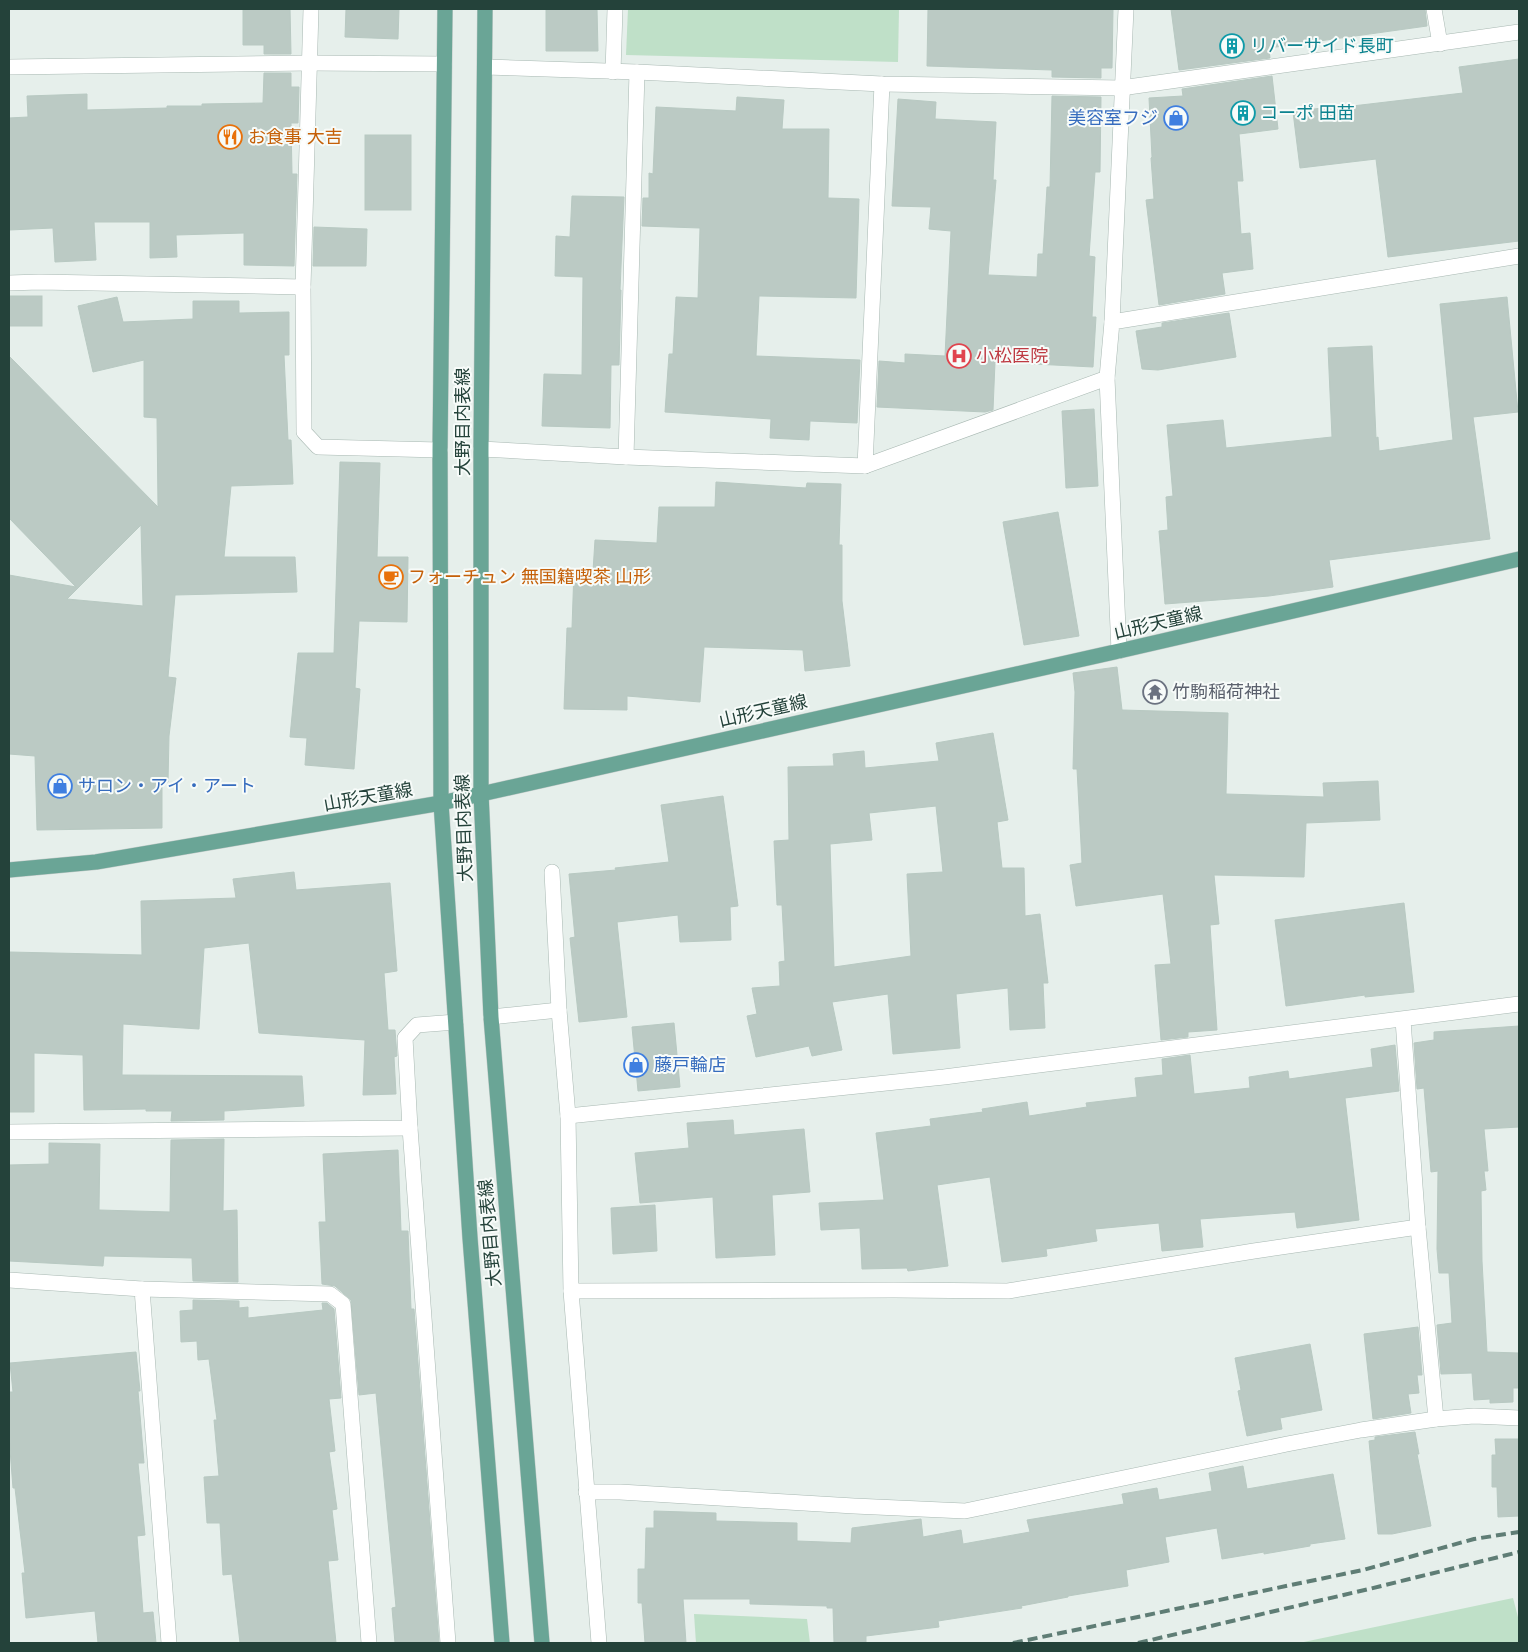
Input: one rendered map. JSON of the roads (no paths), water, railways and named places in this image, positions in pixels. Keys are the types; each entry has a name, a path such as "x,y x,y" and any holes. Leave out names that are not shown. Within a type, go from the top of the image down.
{"main road":[{"name":"大野目内表線","path":"445,9 440,450 441,803 470,1228 502,1643"},
{"name":"大野目内表線","path":"485,9 481,449 481,793 491,1017 542,1643"},
{"name":"山形天童線","path":"9,870 96,862 441,803 1119,652 1519,559"}],"street":[{"path":"311,9 303,287 304,432 318,447 440,450"},
{"path":"613,72 615,9"},
{"path":"1119,652 1107,378 1112,322 1126,9"},
{"path":"1434,9 1440,44"},
{"path":"485,67 637,72 882,84 1122,88 1519,32"},
{"path":"9,66 309,63 444,64"},
{"path":"626,457 637,72"},
{"path":"865,466 882,84"},
{"path":"1112,322 1519,256"},
{"path":"9,283 303,287"},
{"path":"481,449 626,457 865,466 1107,378"},
{"path":"552,872 559,1010 568,1116 571,1291 599,1643"},
{"path":"568,1116 944,1077 1519,1004"},
{"path":"491,1017 559,1010"},
{"path":"1403,1020 1418,1227 1436,1419"},
{"path":"448,1643 405,1038 417,1025 456,1022"},
{"path":"9,1132 410,1128"},
{"path":"571,1291 1008,1291 1244,1252 1418,1227"},
{"path":"9,1280 142,1289 330,1294 343,1304 369,1643"},
{"path":"142,1289 169,1643"},
{"path":"586,1492 620,1492 965,1511 1278,1446 1436,1419 1474,1416 1519,1418"}],"railway":[{"path":"1013,1643 1363,1570 1474,1539 1519,1532"},
{"path":"1138,1643 1519,1552"}],"place":[{"name":"リバーサイド長町","path":"1232,46"},
{"name":"コーポ 田苗","path":"1243,113"},
{"name":"美容室フジ","path":"1176,118"},
{"name":"お食事 大吉","path":"230,137"},
{"name":"小松医院","path":"959,356"},
{"name":"フォーチュン 無国籍喫茶 山形","path":"391,577"},
{"name":"竹駒稲荷神社","path":"1155,692"},
{"name":"サロン・アイ・アート","path":"60,786"},
{"name":"藤戸輪店","path":"636,1065"}]}
